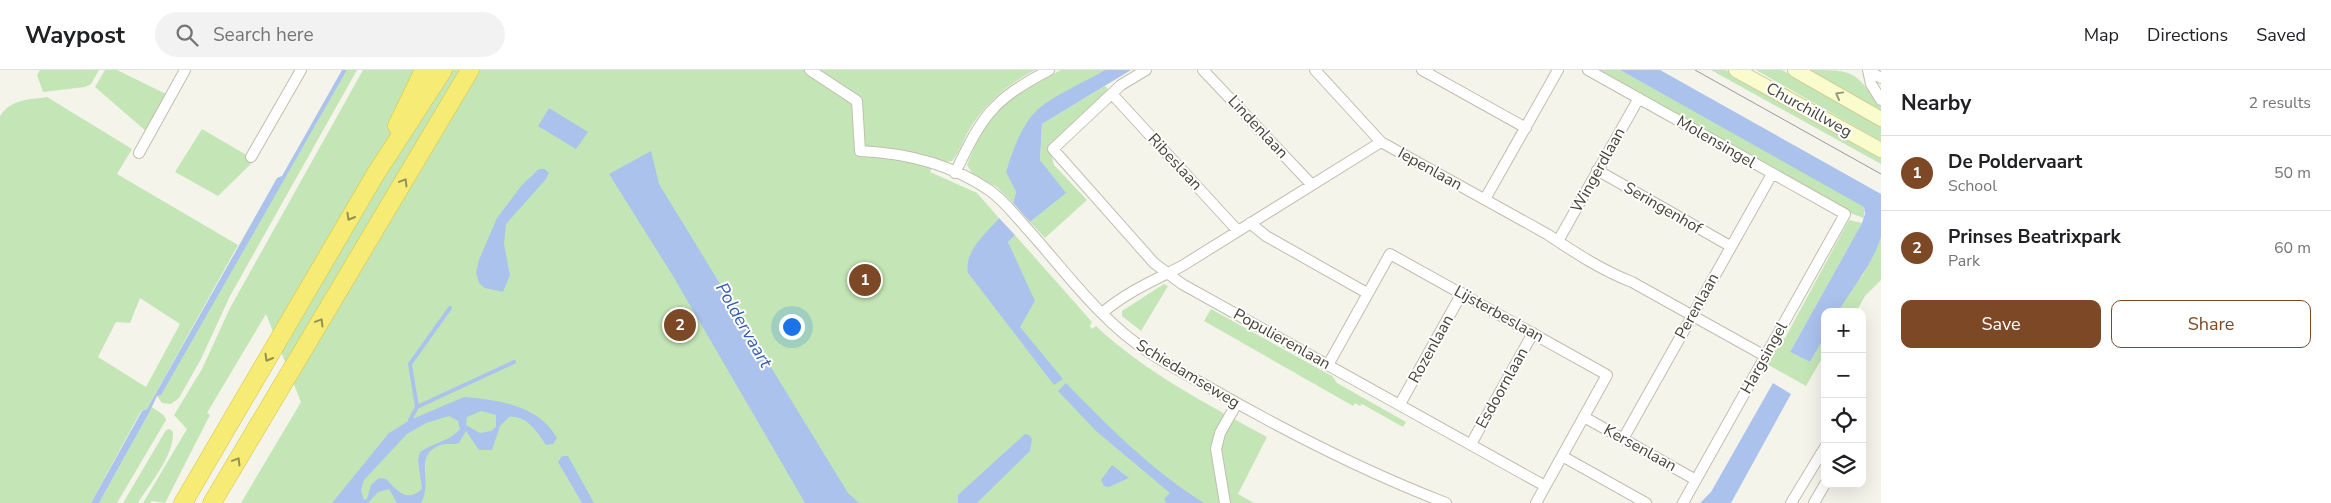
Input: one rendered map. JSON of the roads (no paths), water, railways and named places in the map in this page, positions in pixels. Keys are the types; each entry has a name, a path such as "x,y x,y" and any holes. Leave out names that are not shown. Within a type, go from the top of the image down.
{"highway":[{"path":"183,503 374,175 424,82 443,70"},
{"path":"212,503 470,70"}],"main road":[{"name":"Churchillweg","path":"1736,70 1881,150"},
{"name":"Churchillweg","path":"1795,70 1881,119"}],"street":[{"path":"138,153 185,70"},
{"path":"251,157 301,70"},
{"name":"Schiedamseweg","path":"810,70 857,101 860,151 904,155 937,165 989,190 1102,313 1130,340 1150,354 1265,420 1365,468 1446,503"},
{"path":"955,173 977,129 991,110 1013,90 1050,70"},
{"path":"1112,94 1121,85 1146,70"},
{"name":"Lindenlaan","path":"1204,70 1312,184"},
{"path":"1422,70 1526,128"},
{"path":"1485,199 1558,70"},
{"name":"Molensingel","path":"1588,70 1845,214"},
{"path":"1868,70 1881,78"},
{"path":"1868,70 1871,84 1881,100"},
{"path":"1321,72 1381,142"},
{"name":"Populierenlaan","path":"1112,94 1053,149 1148,256 1182,284 1545,486"},
{"name":"Ribeslaan","path":"1112,94 1238,231"},
{"name":"Wingerdlaan","path":"1558,241 1639,98"},
{"name":"Iepenlaan","path":"1102,313 1114,302 1154,278 1168,274 1381,142 1485,199 1615,275 1632,282 1765,356"},
{"name":"Seringenhof","path":"1597,170 1730,246"},
{"name":"Perenlaan","path":"1623,439 1772,174"},
{"name":"Hargsingel","path":"1683,503 1845,214"},
{"path":"1250,224 1266,236 1368,293 1328,365"},
{"name":"Lijsterbeslaan","path":"1368,293 1390,254 1607,375 1584,417"},
{"name":"Rozenlaan","path":"1400,404 1462,293"},
{"name":"Esdoornlaan","path":"1471,444 1533,333"},
{"path":"1225,503 1216,450 1220,432 1237,404"},
{"path":"1536,503 1584,417"},
{"name":"Kersenlaan","path":"1584,417 1696,480"},
{"path":"1791,503 1821,454"},
{"path":"1562,456 1646,503"},
{"path":"1814,503 1823,488"}],"water":[{"path":"342,70 347,70 161,395 157,396 99,503 91,503 142,411 147,409 277,178 282,176"},
{"path":"1105,70 1131,70 1042,124 1040,160 1066,193 1030,222 1013,203 1016,192 1006,172 1021,132 1041,106"},
{"path":"1620,70 1660,70 1881,194 1881,237 1873,257 1841,308 1821,308 1821,343 1810,362 1790,352 1862,223 1865,214 1864,207"},
{"path":"549,108 588,132 576,149 538,126"},
{"name":"Poldervaart","path":"651,151 659,184 848,493 859,503 805,503 673,276 609,174"},
{"path":"539,169 545,169 549,173 546,179 506,224 504,244 510,275 503,292 485,288 479,283 476,273 479,260 497,218 522,185"},
{"path":"999,218 1015,235 1008,242 1035,301 1020,327 1063,379 1054,385 968,273 969,257 982,236"},
{"path":"1066,383 1148,462 1204,503 1166,503 1164,499 1170,493 1096,431 1058,391"},
{"path":"1773,383 1791,394 1731,503 1700,503 1711,492"},
{"path":"464,397 477,398 516,406 529,411 540,418 557,438 553,444 546,445 531,425 521,419 509,417 500,426 492,450 479,450 466,431 459,443 440,445 432,450 427,456 425,463 426,486 421,503 397,503 389,489 378,492 368,503 332,503 389,433 410,420","holes":["481,411 496,415 496,427 491,431 480,433 466,425 467,417","449,416 458,421 460,429 451,436 420,452 418,460 422,489 411,495 402,494 386,479 379,478 371,485 367,499 364,500 361,490 364,480 407,434 426,423"]},
{"path":"1025,434 1029,435 1032,439 1030,451 977,503 958,503 958,495"},
{"path":"562,456 568,456 594,503 582,503 558,462"},
{"path":"1112,465 1129,478 1109,487 1104,486 1101,480"}],"waterway":[{"path":"410,420 417,407 410,364 450,308"},
{"path":"417,407 514,362"}],"tram line":[{"path":"1695,70 1881,174"}],"place":[{"name":"De Poldervaart","path":"865,280"},
{"name":"Prinses Beatrixpark","path":"680,325"}]}
